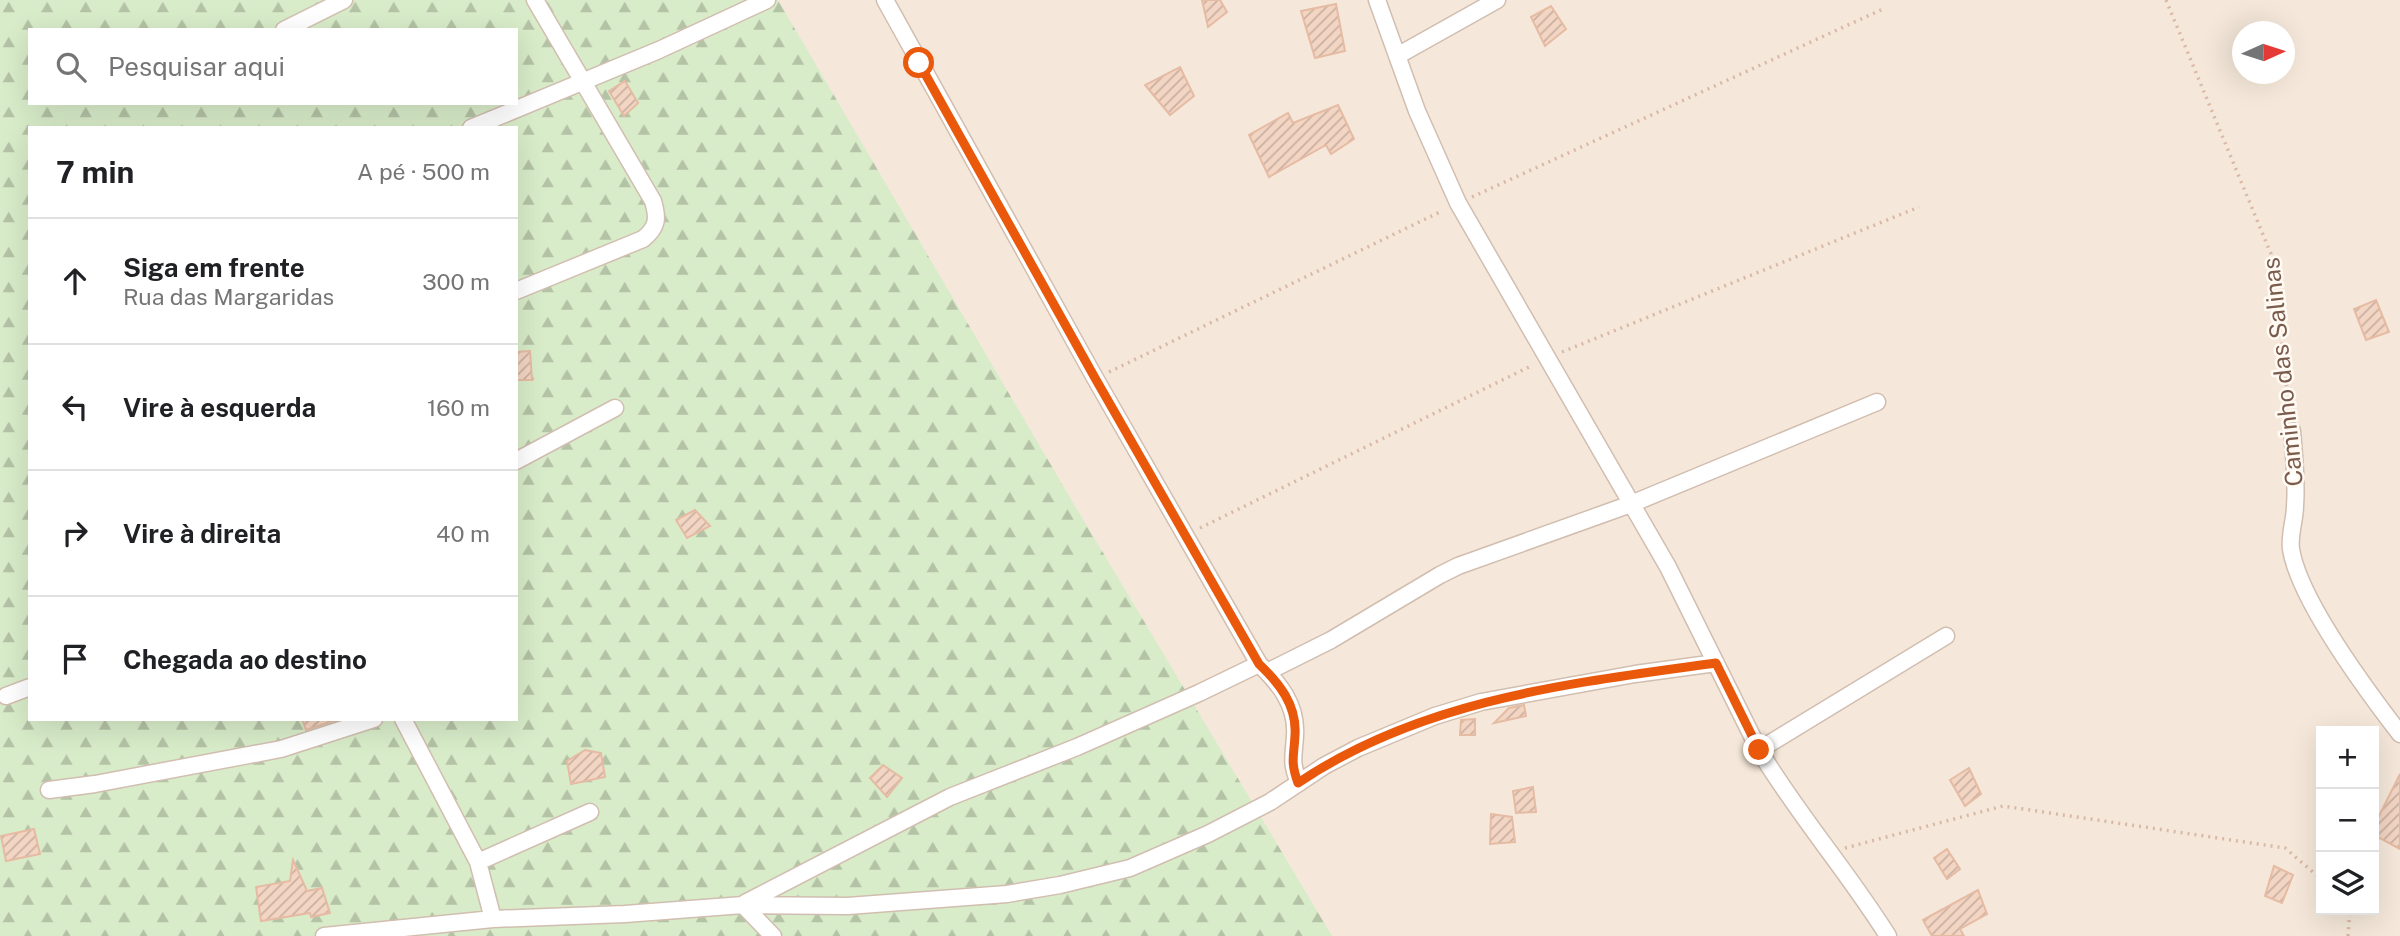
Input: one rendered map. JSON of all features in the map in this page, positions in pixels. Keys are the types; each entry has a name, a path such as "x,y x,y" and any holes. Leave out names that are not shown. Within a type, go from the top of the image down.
{"street":[{"path":"288,28 344,0"},
{"path":"518,290 643,239 656,226 658,217 653,201 535,0"},
{"path":"476,126 659,50 766,0"},
{"path":"885,0 1185,535 1263,668 1284,691 1290,703 1296,731 1292,762 1298,783"},
{"path":"1377,0 1417,111 1458,203 1668,567 1759,750 1888,936"},
{"path":"1397,56 1497,0"},
{"path":"743,905 950,797 1077,747 1199,693 1331,640 1449,570 1631,504 1877,402"},
{"path":"518,460 615,408"},
{"name":"Caminho das Salinas","path":"2292,431 2297,484 2295,523 2290,545 2294,560 2320,617 2400,734"},
{"path":"1759,750 1946,636"},
{"path":"324,936 493,919 625,914 743,905 848,906 1007,894 1060,885 1130,868 1245,817 1324,766 1396,731 1480,702 1634,674 1716,663"},
{"path":"6,696 28,688"},
{"path":"49,790 281,750 367,721"},
{"path":"404,721 478,862 493,919"},
{"path":"478,862 590,811"},
{"path":"743,905 773,936"}],"path":[{"name":"Caminho das Salinas","path":"2166,0 2271,254 2292,431"},
{"path":"1095,378 1458,203 1884,9"},
{"path":"1185,535 1548,358 1919,207"},
{"path":"1829,852 2003,806 2285,848 2316,874"},
{"path":"2348,936 2350,915"}],"shaded area":[{"path":"0,0 2400,0 2400,936 0,936"}],"green space":[{"path":"0,0 778,0 1332,936 0,936"}],"building":[{"path":"1202,0 1220,0 1227,12 1208,27"},
{"path":"1336,4 1345,51 1315,58 1301,11"},
{"path":"1551,6 1566,29 1545,46 1531,17"},
{"path":"1180,67 1194,96 1170,115 1145,85"},
{"path":"625,81 638,103 624,116 609,91"},
{"path":"1338,105 1354,139 1331,154 1326,145 1269,177 1249,135 1288,113 1293,123"},
{"path":"2376,300 2389,332 2366,340 2354,309"},
{"path":"530,351 532,380 518,380 518,352"},
{"path":"695,510 710,526 687,538 676,520"},
{"path":"1524,705 1526,716 1494,723 1509,708"},
{"path":"1475,719 1475,735 1460,735 1461,720"},
{"path":"303,721 333,721 306,730"},
{"path":"585,750 601,753 605,777 571,784 567,761"},
{"path":"883,765 902,778 887,797 870,778"},
{"path":"1969,768 1981,794 1965,806 1950,780"},
{"path":"2400,774 2400,849 2379,838 2379,816"},
{"path":"1533,787 1536,812 1516,813 1513,791"},
{"path":"1491,814 1512,817 1515,842 1490,844"},
{"path":"34,829 40,854 6,861 1,836"},
{"path":"1947,849 1960,869 1947,879 1934,858"},
{"path":"293,860 307,891 322,888 330,913 311,917 310,913 261,921 256,887 290,881"},
{"path":"2274,866 2293,875 2282,903 2265,896"},
{"path":"1978,890 1987,914 1960,929 1964,936 1932,936 1923,920"}],"route":[{"path":"919,63 1259,664 1284,691 1290,703 1296,731 1292,762 1298,783 1324,766 1396,731 1480,702 1634,674 1716,663 1759,750"}]}
